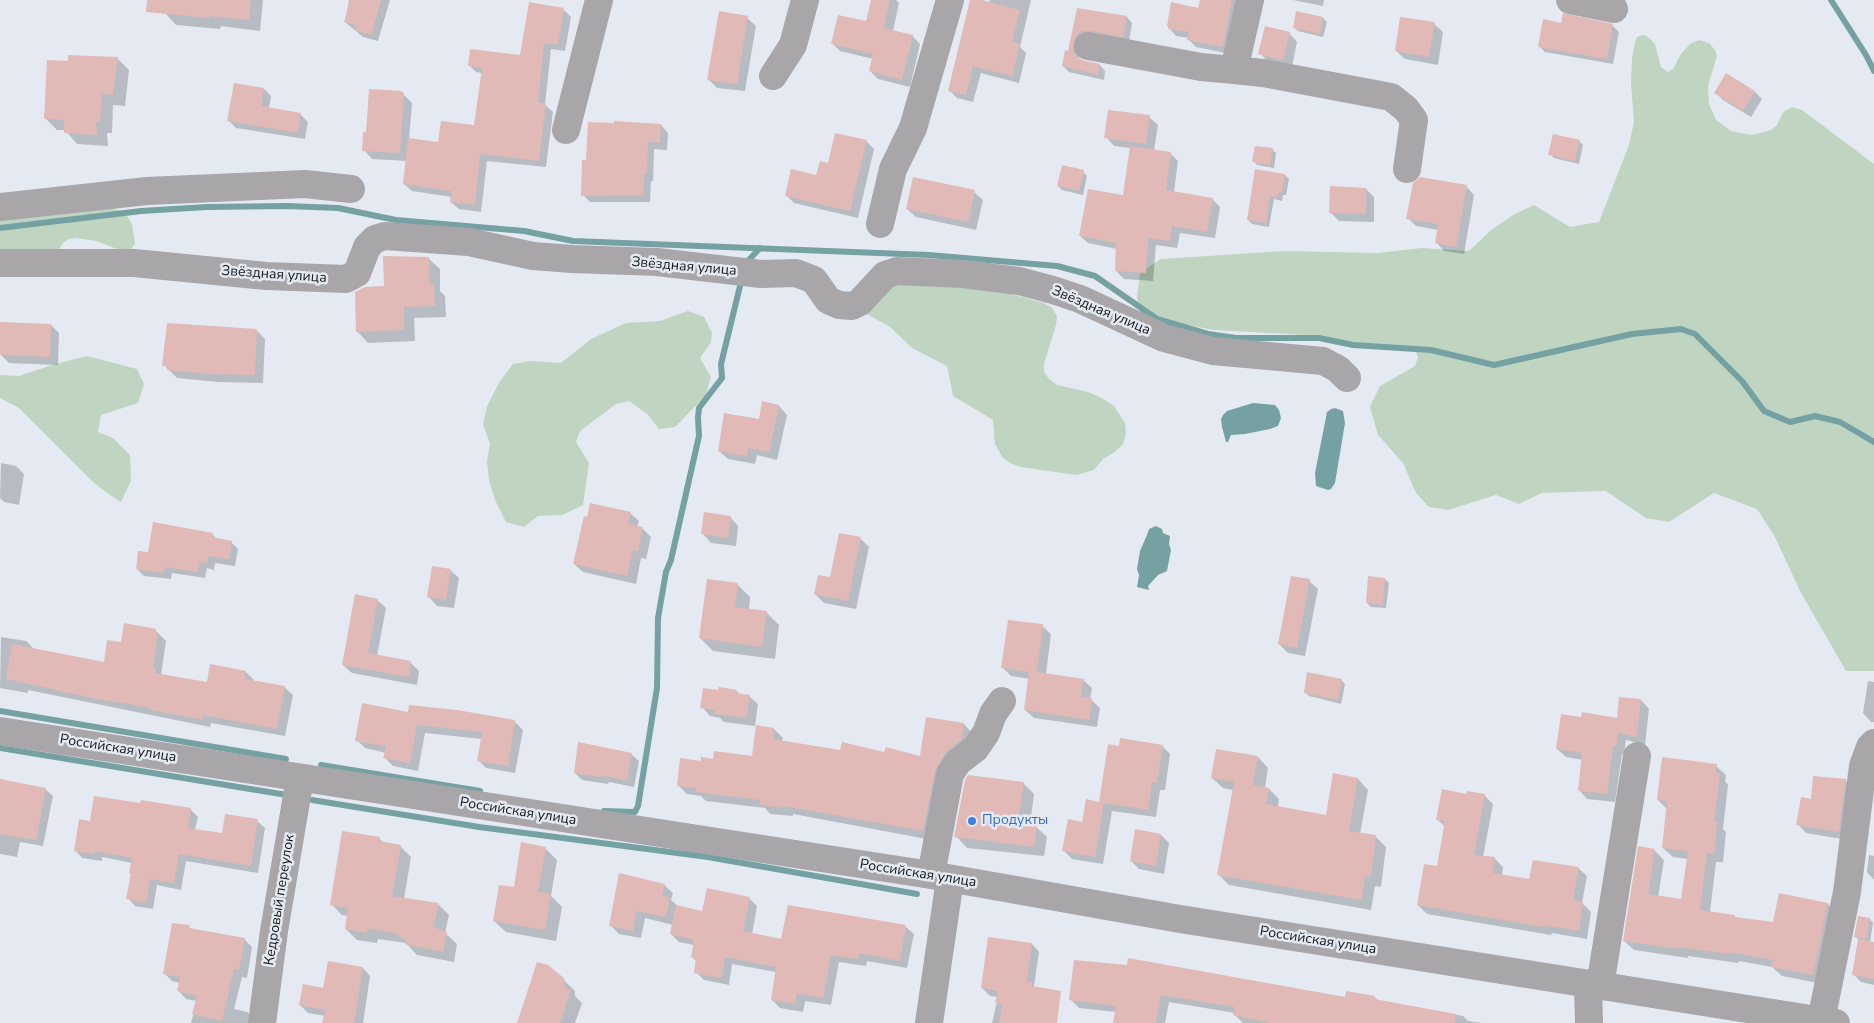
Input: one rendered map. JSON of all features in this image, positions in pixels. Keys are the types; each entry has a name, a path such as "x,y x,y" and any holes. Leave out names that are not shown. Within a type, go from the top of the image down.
{"street":[{"path":"566,130 599,0"},
{"path":"773,76 792,44 805,0"},
{"path":"880,224 893,169 913,128 950,0"},
{"path":"1234,70 1250,0"},
{"path":"1570,0 1614,9"},
{"path":"1088,46 1201,68 1263,73 1391,97 1406,109 1414,120 1407,168"},
{"path":"0,207 147,191 305,184 351,190"},
{"name":"Звёздная улица","path":"0,262 134,263 266,276 346,279 357,273 367,247 374,239 385,236 469,242 533,256 572,260 657,262 761,274 796,273 814,280 828,300 839,305 852,306 860,302 885,275 897,271 963,274 1019,281 1053,290 1080,300 1164,338 1214,351 1323,361 1338,369 1347,378"},
{"path":"929,1023 950,774 958,762 975,749 986,733 993,714 1002,701"},
{"name":"Российская улица","path":"0,731 940,877 1180,919 1829,1022"},
{"path":"1829,1022 1863,766 1870,747 1874,743"},
{"path":"1589,1023 1594,984 1637,756"},
{"name":"Кедровый переулок","path":"262,1023 274,931 300,778"}],"green space":[{"path":"1647,36 1655,44 1661,67 1668,72 1673,69 1681,54 1690,44 1699,40 1709,43 1717,56 1708,86 1709,104 1716,120 1731,131 1752,135 1771,130 1777,125 1783,112 1792,107 1802,110 1874,164 1874,671 1846,671 1800,591 1775,537 1757,509 1714,493 1669,522 1646,518 1606,491 1542,493 1519,504 1496,495 1448,510 1429,507 1416,493 1403,463 1378,435 1370,407 1380,386 1415,366 1418,357 1414,348 1367,346 1323,336 1214,330 1182,324 1166,331 1141,317 1137,297 1140,273 1161,259 1285,251 1377,253 1422,248 1469,251 1490,231 1513,215 1534,205 1570,227 1599,222 1629,145 1634,122 1631,83 1632,58 1637,37"},
{"path":"111,208 123,212 132,224 135,244 130,250 117,249 96,241 76,238 69,239 63,243 56,254 0,253 0,215"},
{"path":"880,280 974,284 1044,303 1052,308 1057,316 1056,325 1044,364 1044,371 1048,378 1057,385 1088,392 1114,406 1125,423 1126,434 1123,444 1115,452 1103,459 1094,470 1076,475 1021,467 1010,463 1002,457 995,444 993,420 953,396 947,366 912,348 890,327 867,314 864,287"},
{"path":"688,311 704,317 712,333 711,342 700,358 711,377 706,395 675,427 659,429 647,414 629,401 616,404 580,431 576,442 589,463 583,505 562,515 538,516 524,527 506,522 495,500 489,480 487,461 490,444 483,424 487,406 500,381 513,364 531,361 561,363 591,339 626,323 660,321"},
{"path":"87,356 137,369 144,384 138,403 101,415 98,432 113,438 130,455 131,481 121,502 92,481 19,408 0,398 0,375 19,376"}],"water":[{"path":"1253,403 1275,405 1279,410 1281,418 1278,426 1245,434 1231,435 1228,442 1226,442 1221,419 1223,415 1227,411"},
{"path":"1335,408 1343,411 1345,423 1335,483 1328,490 1316,486 1315,473 1327,412"},
{"path":"1156,526 1162,529 1163,533 1170,536 1169,544 1171,550 1167,571 1158,575 1148,586 1149,590 1137,587 1139,575 1137,569 1140,551 1149,529"}],"building":[{"path":"147,0 251,0 249,20 146,12"},
{"path":"350,0 381,0 371,35 354,30 356,25 344,22"},
{"path":"871,0 890,0 884,28 913,35 902,80 869,71 873,54 831,44 838,15 866,21"},
{"path":"970,0 982,0 1020,10 1012,42 1020,44 1012,76 973,66 966,95 948,91"},
{"path":"1200,0 1232,0 1223,47 1187,40 1189,32 1168,29 1171,2 1198,8"},
{"path":"529,2 564,8 558,45 544,43 538,102 546,104 539,161 480,154 475,205 450,202 451,191 403,184 408,138 438,142 441,121 474,125 482,68 468,66 470,49 520,55"},
{"path":"1077,8 1127,16 1123,37 1090,31 1082,31 1076,36 1073,52 1078,58 1100,64 1098,75 1062,66 1065,50 1068,51"},
{"path":"719,11 748,16 737,84 707,80"},
{"path":"1296,11 1323,17 1320,34 1293,28"},
{"path":"1563,13 1613,24 1607,59 1538,47 1543,19 1561,23"},
{"path":"1400,17 1435,22 1429,57 1395,51"},
{"path":"1265,26 1290,32 1283,60 1258,54"},
{"path":"68,55 118,57 113,95 102,94 100,122 96,122 97,135 64,133 64,120 44,119 47,60 68,61"},
{"path":"1726,73 1755,91 1743,111 1714,93"},
{"path":"234,83 264,88 261,106 301,113 298,133 227,121"},
{"path":"369,89 401,91 404,93 400,153 362,151 363,132 366,132"},
{"path":"1108,110 1150,115 1146,144 1104,138"},
{"path":"614,121 661,124 660,143 648,142 647,174 644,174 643,195 581,196 582,160 586,160 588,122 614,123"},
{"path":"835,133 867,140 850,211 785,196 791,169 816,175 820,161 828,163"},
{"path":"1553,134 1580,140 1575,161 1548,155"},
{"path":"1130,146 1171,152 1166,190 1213,198 1207,232 1172,226 1170,241 1148,238 1146,273 1115,271 1116,243 1079,236 1088,189 1123,195"},
{"path":"1255,146 1273,148 1270,165 1252,162"},
{"path":"1062,165 1084,170 1079,191 1057,186"},
{"path":"1255,169 1285,174 1282,192 1279,192 1278,198 1270,196 1266,223 1247,220"},
{"path":"913,177 975,190 968,222 906,209"},
{"path":"1420,177 1467,185 1456,247 1435,243 1438,224 1406,219 1413,183"},
{"path":"1330,186 1366,188 1366,214 1329,213"},
{"path":"383,256 429,257 429,284 434,284 435,306 404,307 404,330 356,332 355,292 365,287 384,286"},
{"path":"0,322 51,324 50,357 0,355"},
{"path":"167,323 257,329 255,375 209,374 167,370 168,366 162,366"},
{"path":"762,401 779,405 769,452 748,448 747,456 718,451 724,413 759,419"},
{"path":"590,503 631,512 628,524 643,527 638,551 633,550 627,576 573,564 584,516 587,517"},
{"path":"704,512 731,516 728,538 701,534"},
{"path":"153,522 213,533 212,537 232,541 229,559 209,556 207,563 200,562 198,572 165,567 164,573 136,569 138,551 148,552"},
{"path":"839,533 861,537 848,601 814,594 818,575 830,577"},
{"path":"432,566 451,569 446,600 427,597"},
{"path":"1291,576 1310,579 1297,648 1278,644"},
{"path":"1368,576 1385,578 1383,605 1366,603"},
{"path":"707,579 738,583 735,607 767,611 762,647 699,638"},
{"path":"355,594 378,599 368,653 411,661 409,677 342,665"},
{"path":"1008,620 1043,624 1037,672 1084,679 1081,696 1092,698 1089,720 1024,710 1029,672 1001,668"},
{"path":"124,623 156,629 155,632 158,632 153,668 156,668 155,673 207,682 210,664 246,671 245,679 285,686 277,729 203,715 203,720 6,679 12,644 104,662 107,640 121,642"},
{"path":"1307,672 1342,679 1338,700 1304,693"},
{"path":"719,687 737,690 736,693 750,695 746,718 714,714 715,710 700,708 703,688 718,690"},
{"path":"1619,697 1641,699 1637,737 1618,733 1616,746 1613,746 1607,794 1578,791 1582,753 1556,749 1561,714 1581,717 1582,712 1617,718"},
{"path":"362,703 408,712 409,705 457,710 515,720 508,766 477,761 482,732 417,725 410,763 383,758 386,746 355,741"},
{"path":"926,717 964,723 962,739 945,753 935,771 923,831 784,806 784,808 760,805 760,800 695,792 696,788 677,786 680,758 701,761 701,757 713,759 714,751 752,756 756,725 774,728 773,739 840,750 842,742 884,752 886,747 920,756"},
{"path":"1120,738 1163,745 1157,783 1152,782 1148,810 1104,803 1095,857 1062,851 1068,819 1082,822 1086,799 1099,802 1108,744 1119,746"},
{"path":"578,742 632,753 627,780 574,773"},
{"path":"1216,749 1258,756 1253,785 1269,788 1266,804 1326,815 1333,773 1358,778 1349,831 1376,835 1371,877 1365,876 1361,900 1217,875 1234,782 1211,778"},
{"path":"1662,757 1717,764 1716,773 1720,774 1714,821 1717,822 1714,854 1707,853 1700,910 1773,922 1779,893 1828,903 1813,975 1771,967 1773,960 1730,952 1729,954 1679,947 1678,949 1623,941 1638,846 1655,849 1648,894 1681,899 1688,851 1662,848 1667,801 1657,800"},
{"path":"968,775 1024,782 1018,822 1037,826 1034,847 954,837 965,780"},
{"path":"1813,776 1846,779 1839,832 1796,825 1801,797 1811,799"},
{"path":"0,779 46,788 36,840 0,834"},
{"path":"1442,789 1466,794 1467,791 1485,794 1474,855 1495,857 1493,873 1529,879 1533,860 1579,867 1573,900 1583,902 1579,931 1543,925 1543,927 1417,905 1424,864 1437,866 1445,821 1436,820"},
{"path":"94,796 140,803 141,800 191,808 188,828 222,833 225,814 258,819 251,866 179,854 174,883 150,879 146,903 126,899 132,858 95,851 94,854 74,851 79,819 90,821"},
{"path":"1135,829 1161,834 1156,866 1130,861"},
{"path":"342,831 380,837 379,841 401,845 392,896 439,903 433,927 447,932 443,952 405,944 406,939 399,937 399,934 367,928 367,933 345,929 348,908 330,905"},
{"path":"521,842 546,847 538,892 551,894 545,930 493,921 499,885 514,887"},
{"path":"619,873 665,884 662,896 670,897 666,917 636,911 633,931 609,926"},
{"path":"707,888 750,897 743,931 781,939 788,905 906,925 900,961 859,953 858,959 831,955 823,998 797,993 795,1004 771,1000 776,967 725,957 721,978 694,973 696,959 691,957 694,940 670,934 676,905 702,911"},
{"path":"1858,916 1870,918 1866,939 1854,937"},
{"path":"172,923 190,925 189,928 245,938 239,970 234,969 222,1021 192,1014 197,996 177,991 180,977 163,974"},
{"path":"988,937 1032,943 1027,981 1032,982 1032,986 1061,991 1057,1023 999,1023 1002,1004 995,1003 998,991 981,988"},
{"path":"1858,939 1874,942 1874,979 1852,975"},
{"path":"1128,958 1345,997 1346,991 1375,996 1374,999 1456,1014 1455,1023 1269,1023 1233,1015 1235,1007 1161,995 1156,1023 1113,1023 1116,1006 1069,1000 1074,960 1127,965"},
{"path":"328,961 363,967 354,1023 322,1023 325,1010 299,1005 303,984 323,988"},
{"path":"537,962 548,965 564,978 565,988 571,990 560,1023 517,1023"}],"waterway":[{"path":"1831,0 1874,71"},
{"path":"0,228 141,211 207,207 287,206 338,208 396,220 524,231 573,241 929,255 1057,266 1095,276 1157,319 1208,334 1236,338 1319,338 1353,345 1431,350 1494,365 1632,334 1681,329 1695,334 1742,381 1764,411 1790,422 1815,416 1840,422 1874,442"},
{"path":"745,264 760,248"},
{"path":"604,811 635,812 638,806 657,688 658,618 666,572 671,560 699,436 699,408 722,378 721,364 741,282"},
{"path":"0,711 286,759"},
{"path":"0,748 287,795"},
{"path":"321,765 480,791"},
{"path":"312,800 479,827 708,857 917,894"}],"place":[{"name":"Продукты","path":"972,821"}]}
